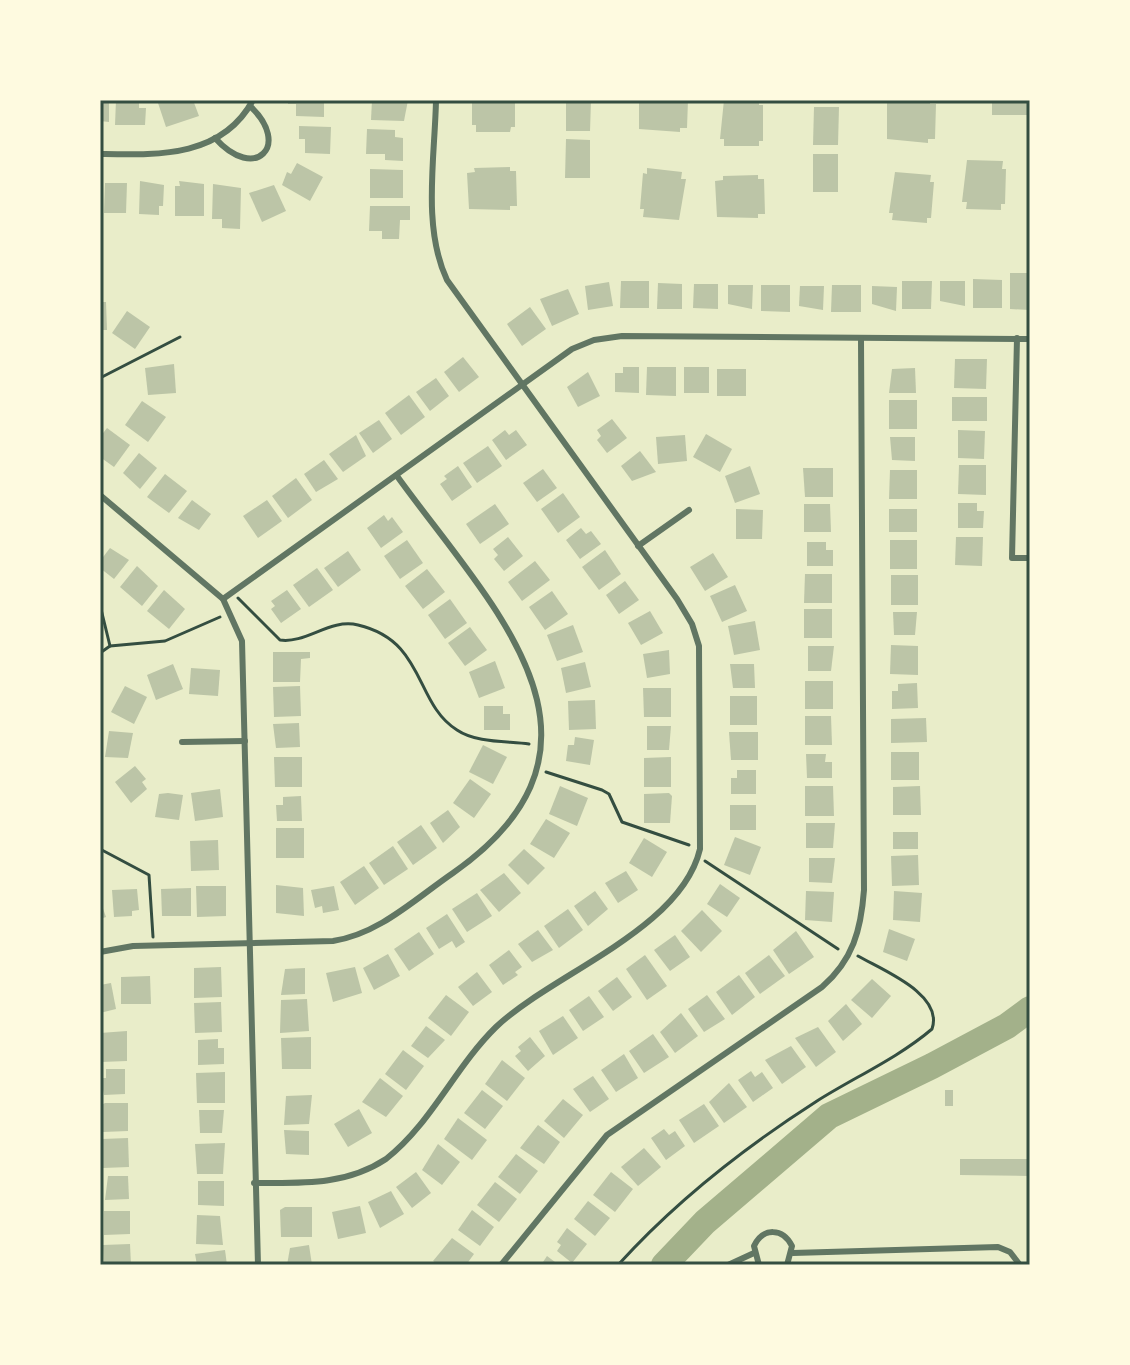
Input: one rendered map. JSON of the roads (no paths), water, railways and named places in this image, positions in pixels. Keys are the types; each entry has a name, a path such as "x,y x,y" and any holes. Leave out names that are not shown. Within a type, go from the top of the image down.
{"street":[{"path":"254,1183 337,1180 363,1172 386,1159 499,1024 669,904 685,885 699,852 698,638 677,599 454,291 437,257 434,228 436,100"},
{"path":"100,154 171,154 215,138 233,126 251,103 269,127 270,139 264,153 252,160 240,159 215,138"},
{"path":"223,599 577,346 606,338 1030,339"},
{"path":"1017,338 1012,558 1030,558"},
{"path":"501,1265 607,1135 822,987 850,954 861,929 864,890 861,340"},
{"path":"100,952 154,945 333,941 376,927 487,847 515,814 535,769 540,746 538,695 519,645 397,476"},
{"path":"100,495 223,599 243,647 258,1265"},
{"path":"638,546 689,510"},
{"path":"182,742 245,741"},
{"path":"759,1265 754,1253 757,1240 773,1232 785,1236 793,1253"},
{"path":"793,1253 998,1247 1010,1252 1020,1265"},
{"path":"728,1265 754,1253"},
{"path":"787,1265 793,1253"}],"waterway":[{"path":"664,1265 705,1222 829,1116 932,1066 1007,1026 1030,1009"}]}
